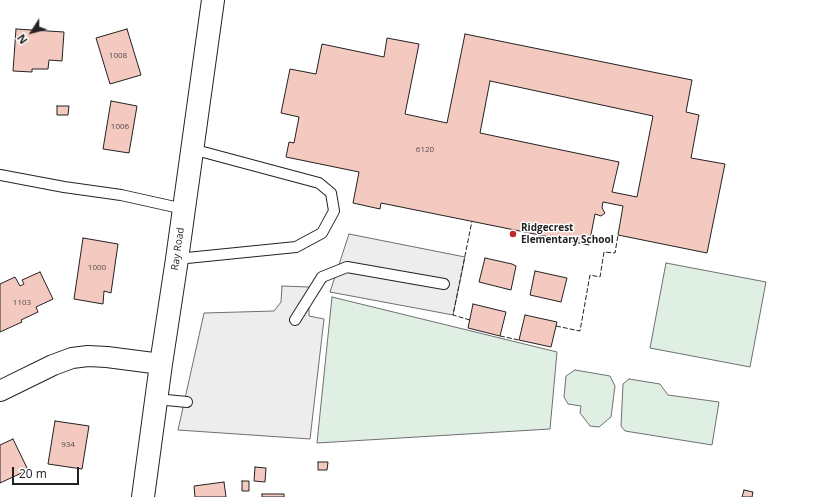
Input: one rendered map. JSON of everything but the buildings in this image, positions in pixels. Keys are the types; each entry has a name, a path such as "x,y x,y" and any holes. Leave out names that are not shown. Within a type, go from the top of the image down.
{"street":[{"name":"Ray Road","path":"143,497 213,0"},
{"path":"0,391 53,365 72,358 83,356 107,357 161,364"}],"lane":[{"path":"177,259 296,247 322,233 334,211 331,193 319,183 192,149"},
{"path":"0,174 64,187 121,195 184,209"},
{"path":"295,320 322,277 348,267 444,284"},
{"path":"156,398 187,402"}],"green space":[{"path":"666,263 766,282 750,367 650,348"},
{"path":"332,297 557,352 550,429 317,443"},
{"path":"575,370 610,376 615,386 611,417 599,427 590,426 580,413 581,406 568,404 564,397 566,376"},
{"path":"629,379 660,384 668,395 719,402 712,445 625,431 621,426 623,384"}],"shaded area":[{"path":"349,234 465,257 453,315 330,292"},
{"path":"282,286 309,287 309,316 324,319 310,439 178,430 204,313 274,311 281,302"}],"fence":[{"path":"470,320 453,315 472,221"},
{"path":"556,326 580,331 590,275 600,277 604,252 615,253 618,235"},
{"path":"500,336 519,340"}],"place":[{"name":"Ridgecrest Elementary School","path":"513,234"}]}
